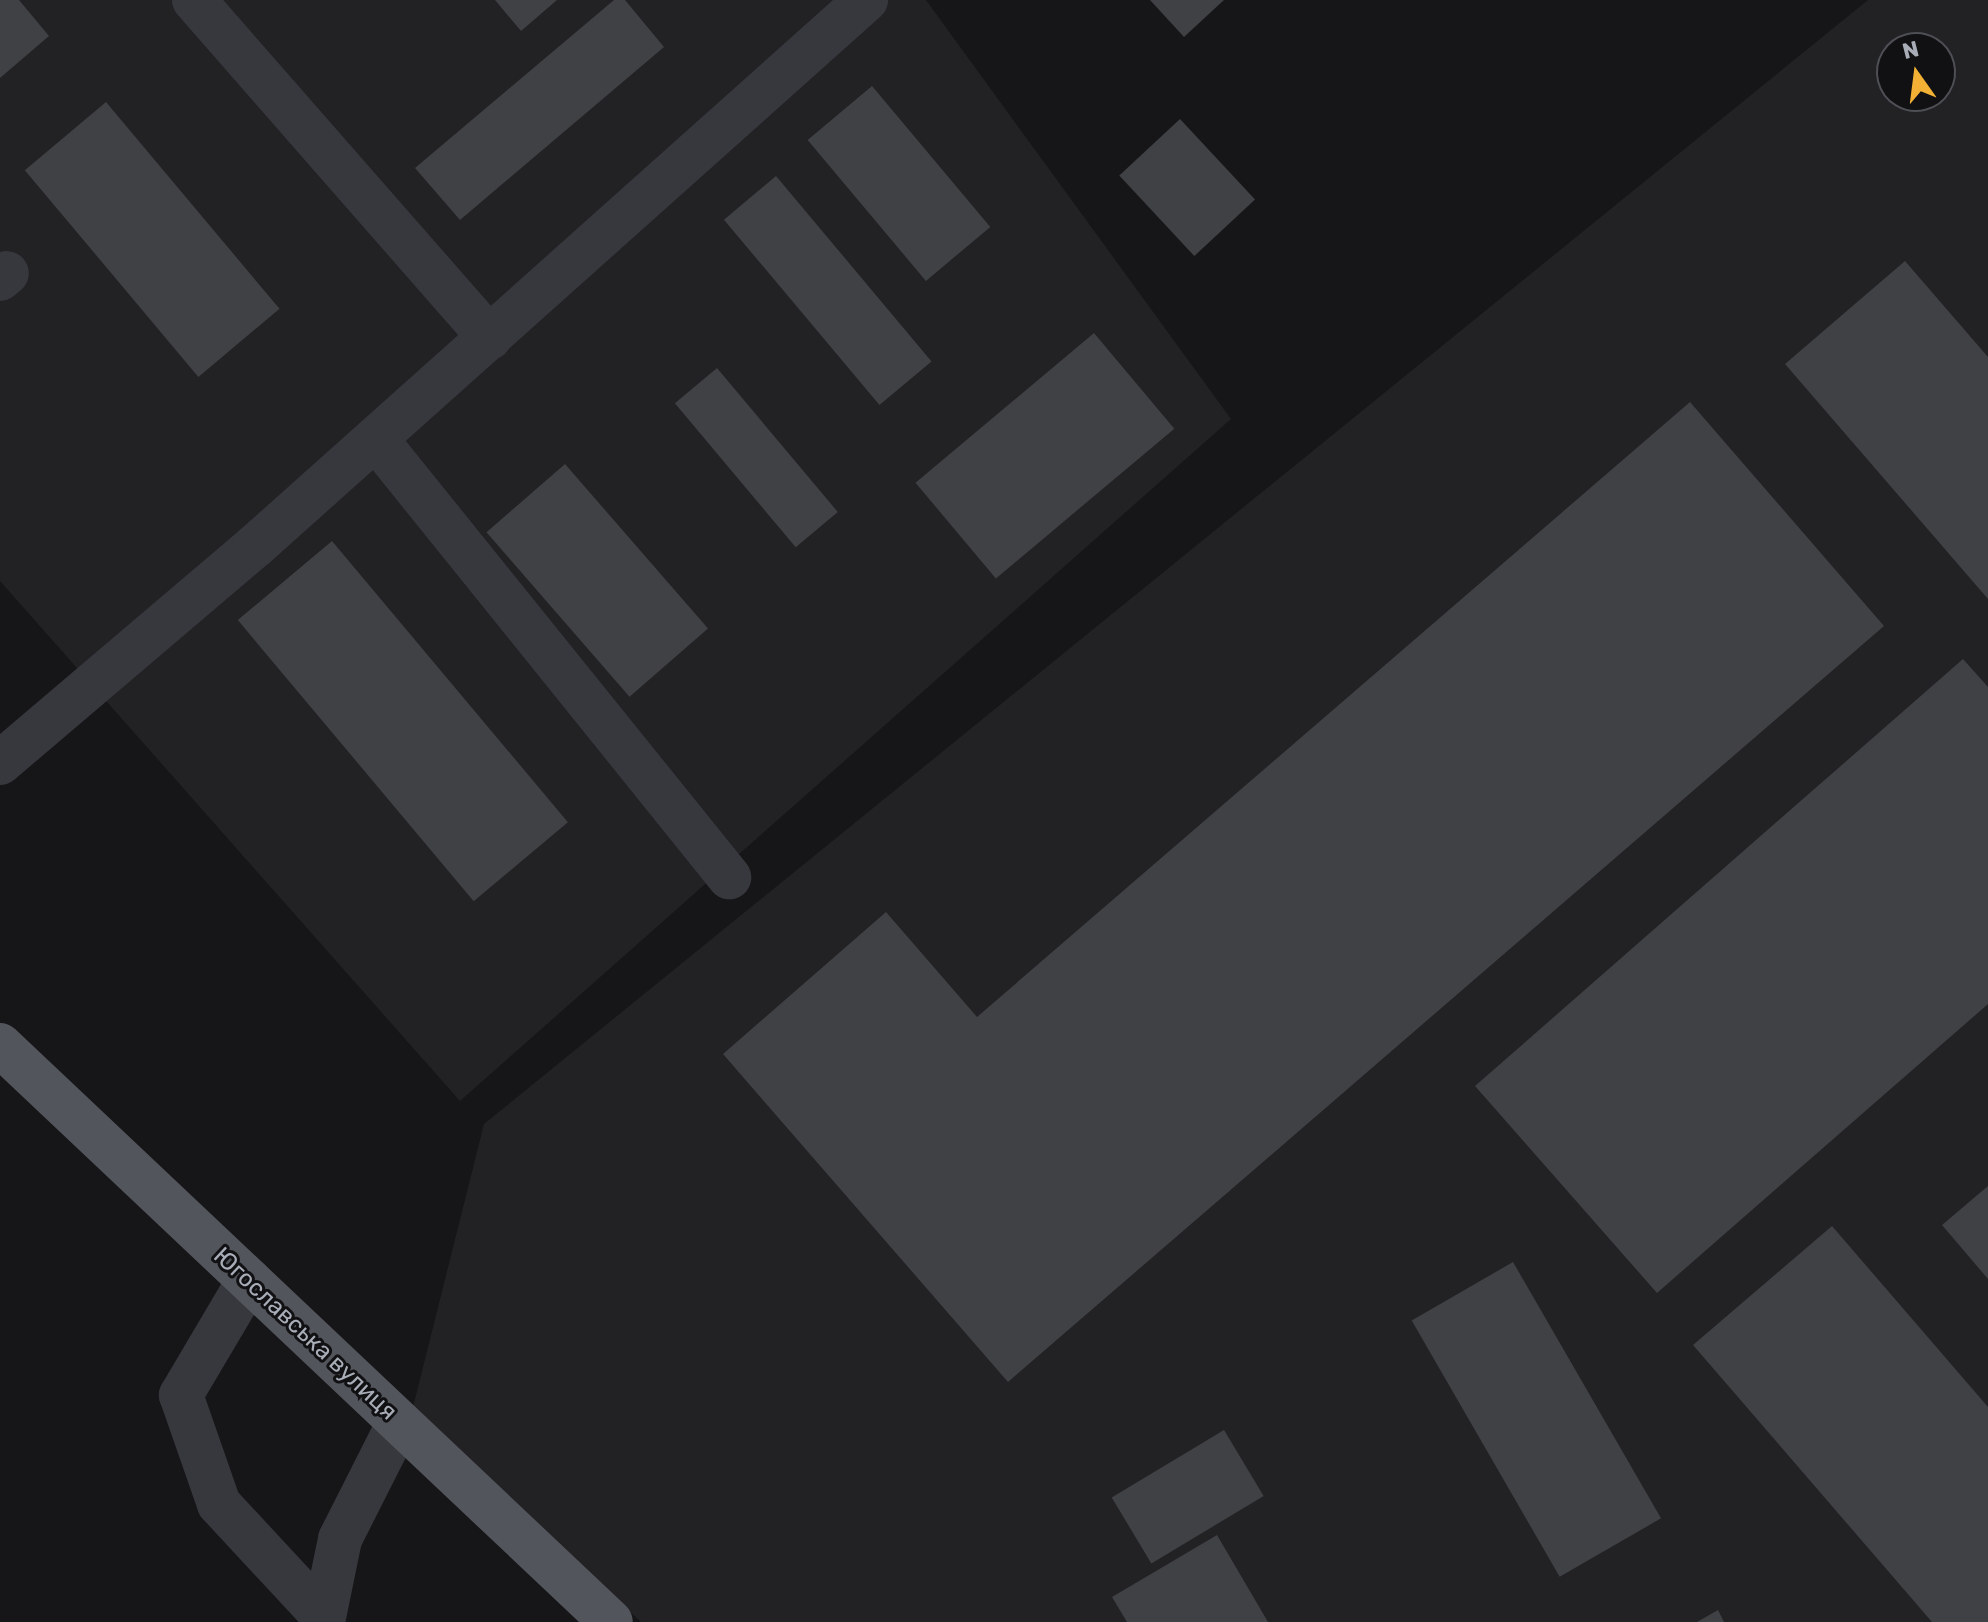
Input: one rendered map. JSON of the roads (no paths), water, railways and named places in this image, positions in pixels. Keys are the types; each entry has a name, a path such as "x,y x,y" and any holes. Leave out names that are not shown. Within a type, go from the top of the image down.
{"main road":[{"name":"Югославська вулиця","path":"0,1045 611,1622"}],"street":[{"path":"194,0 490,338"},
{"path":"0,763 376,439 866,0"},
{"path":"376,439 729,877"},
{"path":"249,1280 181,1395 219,1504 322,1619"},
{"path":"322,1619 340,1539 399,1422"}]}
